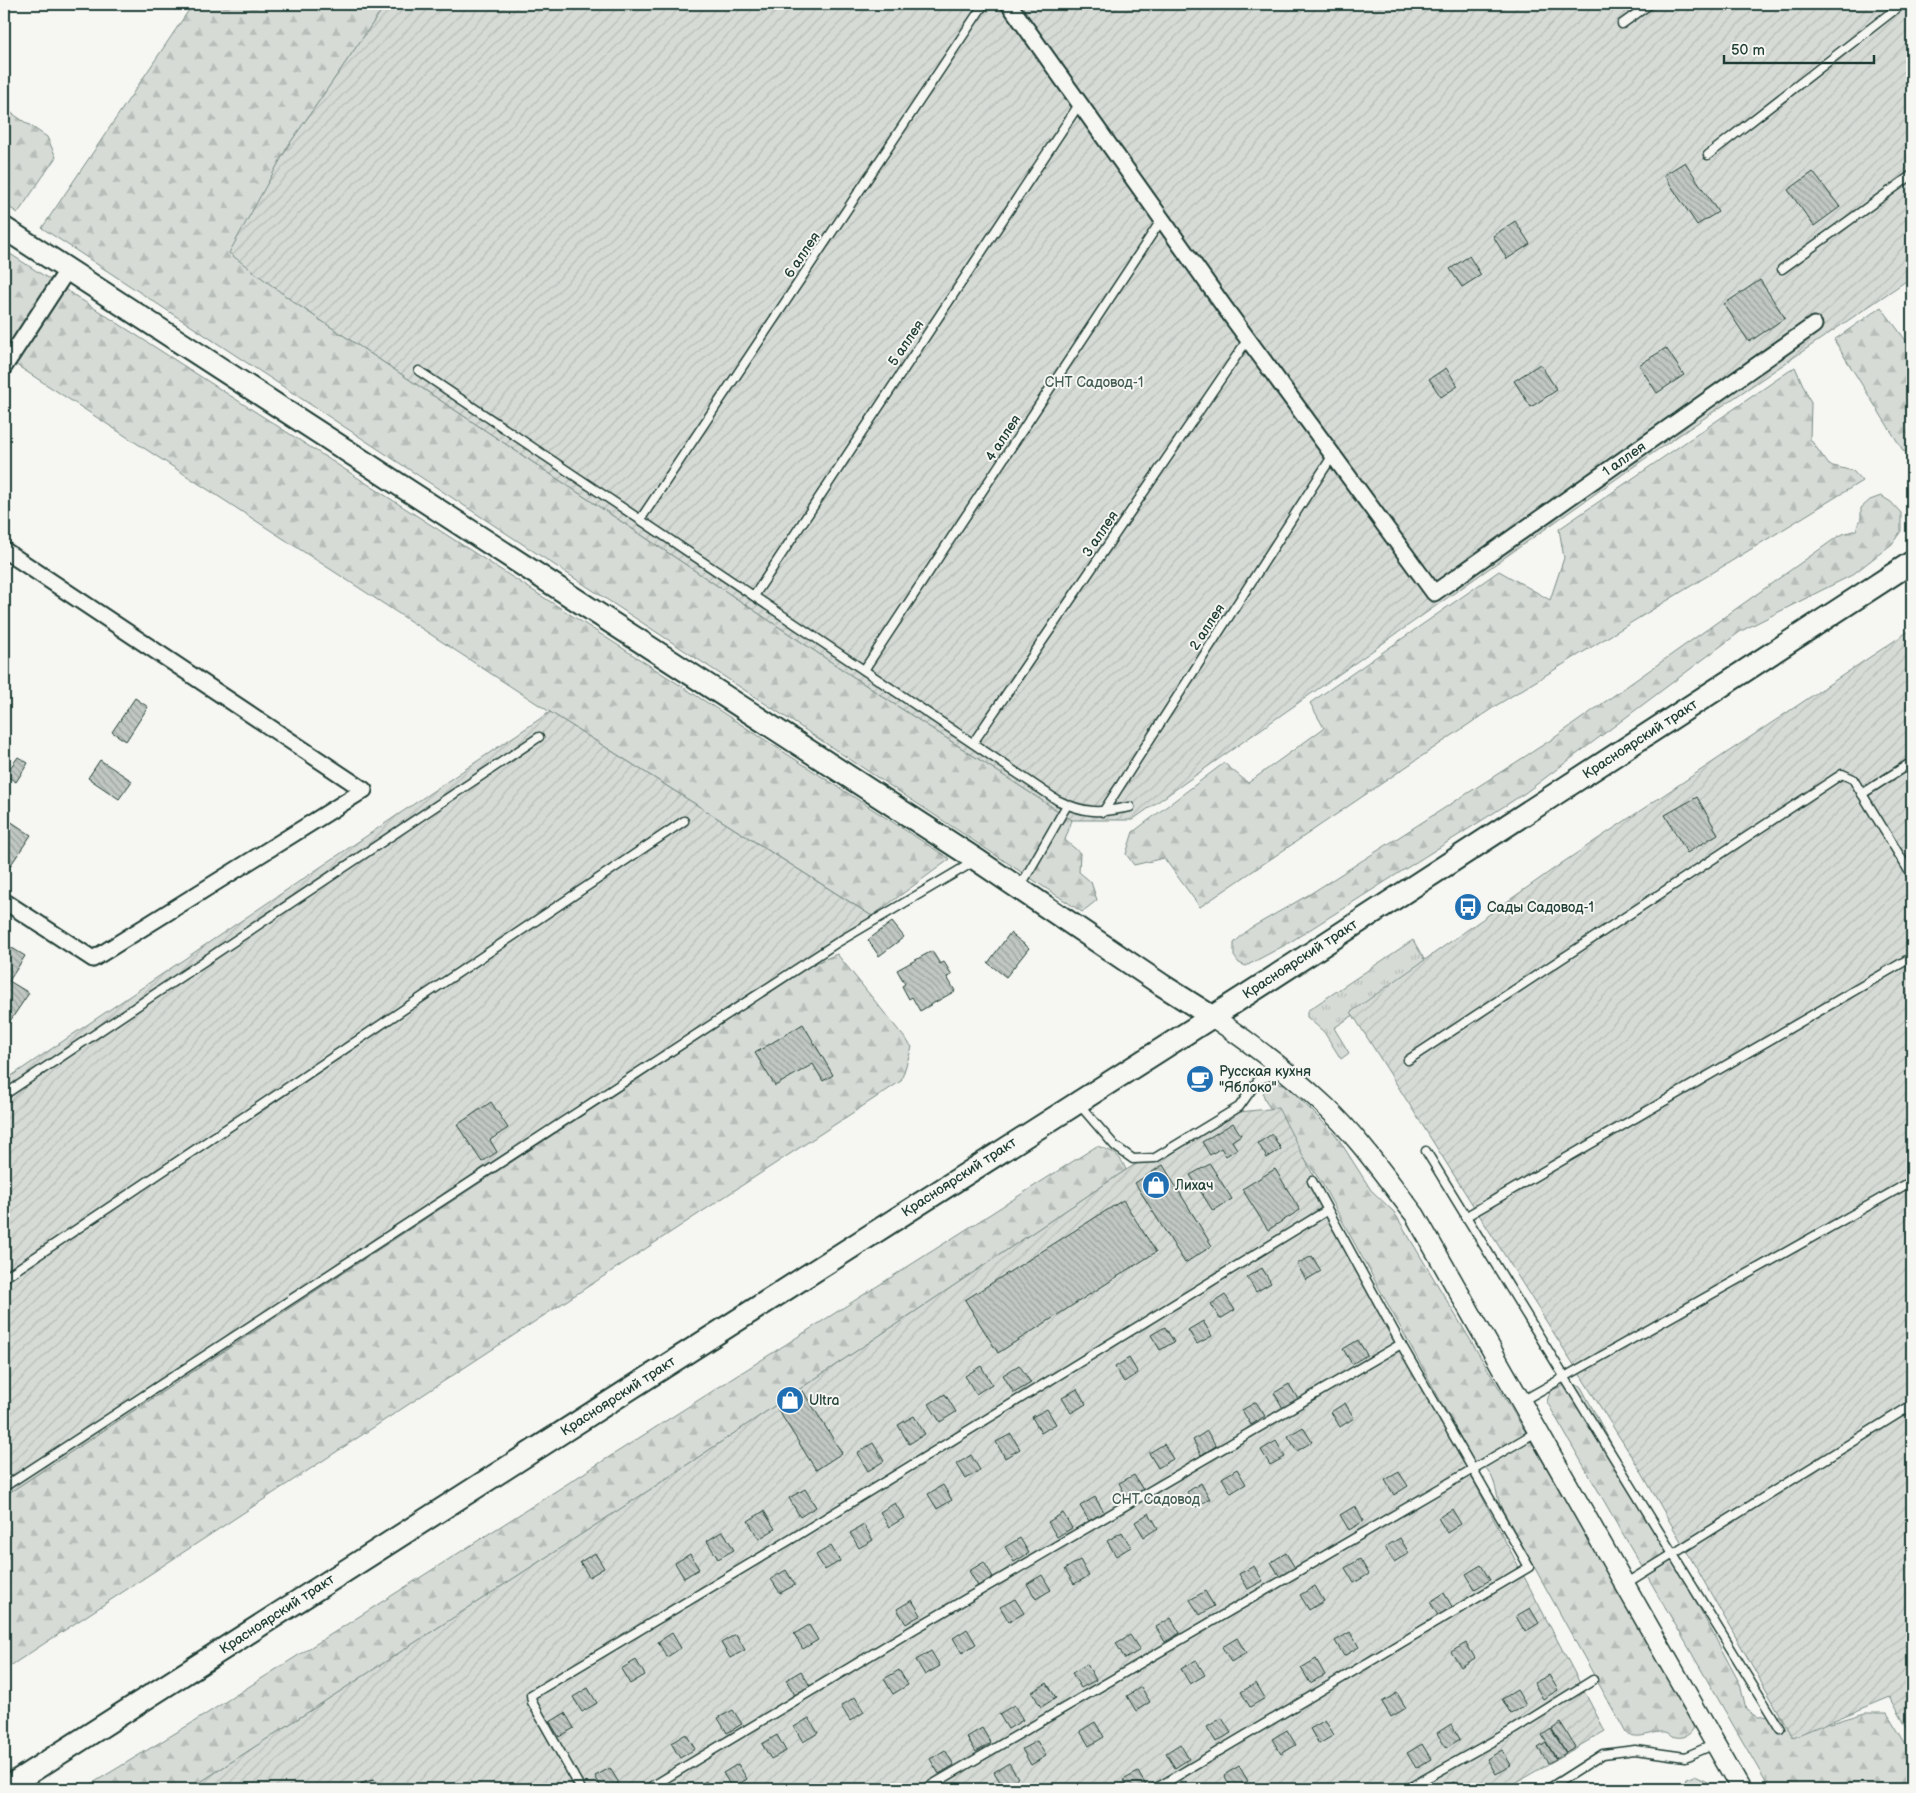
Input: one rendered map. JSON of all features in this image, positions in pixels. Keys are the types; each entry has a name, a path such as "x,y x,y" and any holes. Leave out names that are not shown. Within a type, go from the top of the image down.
{"main road":[{"path":"4,228 977,860 1166,988 1211,1016"},
{"name":"Красноярский тракт","path":"4,1789 1265,983 1912,562"}],"street":[{"path":"1008,4 1333,455"},
{"path":"4,368 68,269"},
{"name":"1 аллея","path":"1333,455 1434,594 1814,325"},
{"path":"4,550 364,790 93,959 4,901"},
{"path":"1211,1016 1244,1038 1326,1106 1370,1156 1415,1215 1539,1430 1741,1789"}],"lane":[{"name":"6 аллея","path":"640,520 984,4"},
{"path":"1622,24 1650,4"},
{"path":"1708,155 1902,4"},
{"name":"5 аллея","path":"754,596 1080,103"},
{"path":"1782,269 1912,175"},
{"name":"4 аллея","path":"864,670 1162,219"},
{"name":"3 аллея","path":"973,743 1248,339"},
{"path":"419,371 1067,805 1078,810 1103,812 1130,807"},
{"name":"2 аллея","path":"1103,812 1333,455"},
{"path":"4,1095 539,737"},
{"path":"1862,794 1912,762"},
{"path":"1408,1060 1842,774 1852,779 1912,876"},
{"path":"1019,889 1067,805"},
{"path":"4,1278 684,821"},
{"path":"4,1487 838,942 977,860"},
{"path":"1464,1217 1912,957"},
{"path":"1077,1102 1115,1146 1133,1160 1155,1158 1239,1107 1259,1079 1286,1073"},
{"path":"1426,1151 1464,1217 1780,1729"},
{"path":"1155,1789 1529,1566 1326,1211 1312,1181"},
{"path":"1522,1401 1912,1181"},
{"path":"581,1789 532,1702 531,1695 793,1538 1326,1211"},
{"path":"648,1789 899,1638 1401,1344"},
{"path":"1625,1584 1912,1405"},
{"path":"925,1789 1539,1430"},
{"path":"1407,1789 1510,1731 1593,1680"},
{"path":"1548,1789 1603,1754 1635,1750 1685,1757 1715,1744"},
{"path":"360,1789 373,1785 379,1789"}],"green space":[{"path":"193,4 386,4 288,146 230,253 295,303 888,700 1072,820 1065,840 1080,853 1079,872 1091,882 1097,900 1082,912 42,228"},
{"name":"СНТ Садовод-1","path":"386,4 1912,4 1912,277 1653,453 1132,820 1072,820 888,700 295,303 229,253 288,146"},
{"path":"4,108 47,137 56,157 18,213 4,204"},
{"path":"4,250 950,859 872,916 550,712 4,357"},
{"path":"1881,307 1910,346 1912,345 1912,446 1904,452 1834,340"},
{"path":"1795,367 1811,403 1810,439 1829,465 1853,471 1862,481 1497,705 1200,907 1164,858 1134,865 1126,854 1133,832 1224,763 1248,783 1324,728 1310,703 1499,571 1550,600 1564,558 1559,529"},
{"path":"1881,496 1891,502 1901,513 1901,531 1892,544 1852,575 1741,631 1525,793 1287,944 1246,966 1239,963 1234,956 1234,943 1249,929 1310,894 1554,738 1840,535 1856,530 1861,518 1861,508 1870,500"},
{"path":"1912,629 1912,1737 1890,1697 1793,1737 1639,1468 1351,1012 1562,863"},
{"path":"550,712 878,920 4,1496 4,1081"},
{"path":"1413,940 1428,966 1334,1028 1349,1053 1341,1059 1324,1032 1307,1017 1307,1011"},
{"path":"837,954 912,1047 901,1081 4,1670 4,1496 811,965"},
{"path":"1276,1083 1285,1084 1336,1135 1371,1190 1394,1212 1696,1718 1692,1731 1686,1736 1677,1737 1665,1732 1641,1736 1626,1733 1500,1505 1490,1473 1481,1464 1474,1462 1321,1182 1266,1102 1263,1094 1267,1086"},
{"name":"СНТ Садовод","path":"1278,1108 1605,1731 1505,1789 190,1789 651,1489 1126,1170 1220,1114"},
{"path":"1097,1146 1115,1154 1121,1160 1126,1170 651,1489 190,1789 83,1789 192,1723"},
{"path":"1570,1383 1581,1387 1740,1684 1746,1710 1757,1717 1795,1715 1831,1723 1865,1713 1887,1713 1912,1754 1912,1789 1770,1789 1547,1402 1550,1391"},
{"path":"1694,1776 1709,1783 1713,1789 1682,1789 1686,1779"}],"building":[{"path":"1685,162 1718,212 1697,225 1664,175"},
{"path":"1813,172 1840,207 1814,226 1788,190"},
{"path":"1515,221 1530,244 1507,259 1493,236"},
{"path":"1469,256 1481,275 1462,287 1450,269"},
{"path":"1760,280 1785,318 1749,342 1724,304"},
{"path":"1666,348 1684,375 1657,393 1639,365"},
{"path":"1540,364 1557,390 1531,407 1514,381"},
{"path":"1446,368 1458,386 1441,397 1429,379"},
{"path":"135,698 148,707 126,741 112,732"},
{"path":"18,757 28,763 16,782 5,775"},
{"path":"100,760 132,781 119,799 88,778"},
{"path":"1697,797 1718,834 1687,853 1665,815"},
{"path":"4,817 31,835 8,869 4,866"},
{"path":"892,922 904,937 879,956 868,940"},
{"path":"1010,933 1029,948 1006,977 988,963"},
{"path":"4,943 25,956 9,981 29,993 6,1027 4,1026"},
{"path":"932,951 940,964 944,962 952,975 947,977 955,991 920,1011 912,997 909,999 902,986 905,984 897,970"},
{"path":"803,1024 833,1075 823,1081 813,1064 775,1086 755,1053"},
{"path":"491,1102 508,1128 490,1140 497,1152 482,1162 457,1125"},
{"path":"1233,1123 1241,1135 1232,1141 1237,1149 1226,1156 1221,1148 1210,1155 1202,1142"},
{"path":"1272,1134 1281,1149 1267,1158 1258,1143"},
{"path":"1210,1164 1232,1199 1213,1211 1190,1175"},
{"path":"1163,1165 1212,1246 1185,1263 1135,1183"},
{"path":"1275,1169 1300,1210 1268,1230 1242,1189"},
{"path":"1123,1200 1156,1252 998,1353 965,1300"},
{"path":"1312,1256 1321,1271 1306,1280 1297,1264"},
{"path":"1262,1268 1271,1283 1256,1292 1247,1277"},
{"path":"1225,1295 1235,1310 1220,1319 1211,1304"},
{"path":"1203,1321 1212,1336 1197,1344 1188,1330"},
{"path":"1165,1327 1174,1342 1160,1350 1151,1335"},
{"path":"1358,1340 1367,1355 1352,1364 1343,1349"},
{"path":"1129,1358 1138,1373 1124,1382 1115,1367"},
{"path":"1019,1365 1031,1383 1014,1393 1003,1375"},
{"path":"981,1366 992,1384 976,1394 965,1376"},
{"path":"1289,1384 1298,1399 1283,1408 1274,1393"},
{"path":"1077,1389 1086,1404 1071,1413 1062,1398"},
{"path":"803,1391 842,1453 816,1470 777,1408"},
{"path":"945,1394 956,1412 940,1422 929,1404"},
{"path":"1256,1402 1265,1416 1251,1425 1242,1410"},
{"path":"1345,1403 1354,1418 1340,1427 1331,1412"},
{"path":"1047,1409 1056,1424 1041,1433 1032,1417"},
{"path":"914,1416 925,1434 909,1444 898,1425"},
{"path":"1303,1427 1312,1442 1297,1451 1288,1436"},
{"path":"1207,1431 1216,1446 1201,1455 1193,1440"},
{"path":"1011,1434 1020,1449 1005,1458 996,1442"},
{"path":"1276,1441 1285,1457 1270,1465 1261,1450"},
{"path":"873,1443 884,1461 868,1471 857,1453"},
{"path":"1164,1444 1173,1459 1158,1468 1149,1453"},
{"path":"971,1455 980,1470 966,1479 957,1464"},
{"path":"1237,1469 1246,1484 1231,1493 1222,1478"},
{"path":"1399,1472 1408,1486 1394,1495 1385,1480"},
{"path":"1134,1475 1143,1490 1128,1499 1119,1483"},
{"path":"1201,1483 1210,1499 1196,1507 1187,1492"},
{"path":"943,1485 952,1500 937,1509 928,1494"},
{"path":"805,1489 816,1507 800,1517 789,1498"},
{"path":"1095,1497 1104,1512 1089,1521 1080,1506"},
{"path":"895,1503 904,1518 889,1527 880,1512"},
{"path":"1355,1506 1364,1521 1349,1530 1340,1515"},
{"path":"1452,1509 1461,1524 1447,1533 1438,1518"},
{"path":"764,1511 775,1529 759,1539 748,1521"},
{"path":"1063,1513 1072,1528 1057,1537 1048,1522"},
{"path":"1149,1513 1158,1528 1144,1537 1135,1522"},
{"path":"864,1525 873,1540 859,1548 850,1533"},
{"path":"723,1531 734,1550 718,1559 707,1541"},
{"path":"1122,1532 1131,1547 1116,1556 1107,1541"},
{"path":"1020,1538 1029,1553 1014,1562 1005,1547"},
{"path":"1400,1538 1409,1553 1394,1562 1385,1547"},
{"path":"831,1546 840,1561 825,1570 816,1555"},
{"path":"595,1553 604,1568 589,1577 580,1562"},
{"path":"1286,1553 1295,1568 1280,1577 1271,1562"},
{"path":"690,1554 699,1569 684,1578 675,1563"},
{"path":"1360,1559 1369,1574 1354,1583 1345,1568"},
{"path":"1080,1560 1089,1576 1074,1584 1065,1569"},
{"path":"984,1562 993,1577 978,1586 969,1571"},
{"path":"1481,1565 1490,1580 1475,1589 1466,1574"},
{"path":"1254,1566 1263,1581 1248,1589 1239,1574"},
{"path":"786,1570 795,1585 780,1593 771,1579"},
{"path":"1042,1575 1051,1590 1036,1599 1027,1584"},
{"path":"1315,1586 1324,1601 1309,1610 1300,1595"},
{"path":"1205,1591 1214,1606 1200,1615 1190,1600"},
{"path":"1444,1593 1453,1608 1439,1617 1430,1602"},
{"path":"1015,1599 1024,1613 1009,1622 1000,1607"},
{"path":"912,1600 921,1615 906,1624 897,1609"},
{"path":"1530,1608 1539,1623 1525,1632 1516,1616"},
{"path":"1171,1618 1180,1633 1165,1642 1156,1627"},
{"path":"809,1625 818,1640 803,1649 794,1634"},
{"path":"967,1629 976,1644 962,1653 953,1638"},
{"path":"1350,1632 1359,1647 1344,1656 1335,1641"},
{"path":"672,1633 681,1648 667,1657 658,1642"},
{"path":"736,1634 745,1650 730,1658 721,1643"},
{"path":"1130,1635 1140,1650 1125,1659 1116,1643"},
{"path":"1237,1638 1246,1653 1231,1662 1222,1647"},
{"path":"1466,1643 1475,1658 1461,1667 1451,1652"},
{"path":"931,1651 940,1666 925,1675 916,1660"},
{"path":"1316,1659 1325,1675 1310,1683 1301,1668"},
{"path":"636,1660 645,1675 630,1684 621,1669"},
{"path":"1196,1660 1205,1675 1190,1684 1181,1669"},
{"path":"1087,1664 1096,1680 1081,1688 1072,1673"},
{"path":"899,1670 908,1685 893,1694 884,1679"},
{"path":"801,1671 810,1686 795,1695 786,1680"},
{"path":"1549,1675 1558,1690 1543,1699 1534,1683"},
{"path":"1047,1683 1056,1698 1041,1707 1032,1692"},
{"path":"1256,1683 1265,1698 1250,1707 1241,1692"},
{"path":"1141,1687 1150,1702 1136,1711 1127,1696"},
{"path":"588,1688 597,1703 582,1712 573,1697"},
{"path":"1517,1690 1526,1705 1511,1714 1502,1699"},
{"path":"1397,1693 1406,1708 1391,1717 1382,1702"},
{"path":"855,1697 864,1712 850,1721 841,1706"},
{"path":"1014,1705 1023,1720 1008,1729 999,1714"},
{"path":"733,1710 742,1724 727,1733 718,1718"},
{"path":"565,1713 574,1728 559,1737 550,1722"},
{"path":"809,1718 818,1733 803,1742 794,1727"},
{"path":"1222,1718 1231,1733 1216,1742 1207,1727"},
{"path":"1325,1720 1334,1735 1319,1744 1310,1729"},
{"path":"1095,1722 1104,1737 1089,1746 1080,1731"},
{"path":"1561,1723 1575,1747 1566,1752 1552,1729"},
{"path":"1451,1724 1460,1739 1446,1748 1437,1733"},
{"path":"982,1728 991,1743 976,1752 967,1737"},
{"path":"1551,1729 1566,1753 1556,1758 1542,1735"},
{"path":"1287,1730 1296,1745 1281,1754 1272,1739"},
{"path":"686,1734 695,1749 680,1758 671,1743"},
{"path":"777,1735 786,1751 771,1759 762,1744"},
{"path":"1037,1741 1046,1756 1031,1765 1022,1749"},
{"path":"1546,1743 1556,1759 1548,1763 1538,1748"},
{"path":"1180,1744 1189,1759 1175,1768 1166,1753"},
{"path":"1422,1744 1431,1759 1416,1768 1407,1753"},
{"path":"945,1750 954,1765 939,1774 930,1759"},
{"path":"1502,1750 1511,1765 1496,1774 1487,1759"},
{"path":"1009,1763 1018,1778 1003,1787 994,1772"},
{"path":"738,1764 747,1779 732,1788 723,1773"},
{"path":"1239,1766 1248,1781 1232,1789 1224,1775"},
{"path":"610,1768 619,1783 607,1789 602,1789 595,1776"},
{"path":"1138,1772 1147,1787 1128,1789 1123,1780"},
{"path":"706,1781 711,1789 692,1789"},
{"path":"1454,1782 1458,1789 1441,1789"}],"place":[{"name":"Сады Садовод-1","path":"1468,907"},
{"name":"Русская кухня \"Яблоко\"","path":"1200,1079"},
{"name":"Лихач","path":"1156,1185"},
{"name":"Ultra","path":"790,1400"}]}
